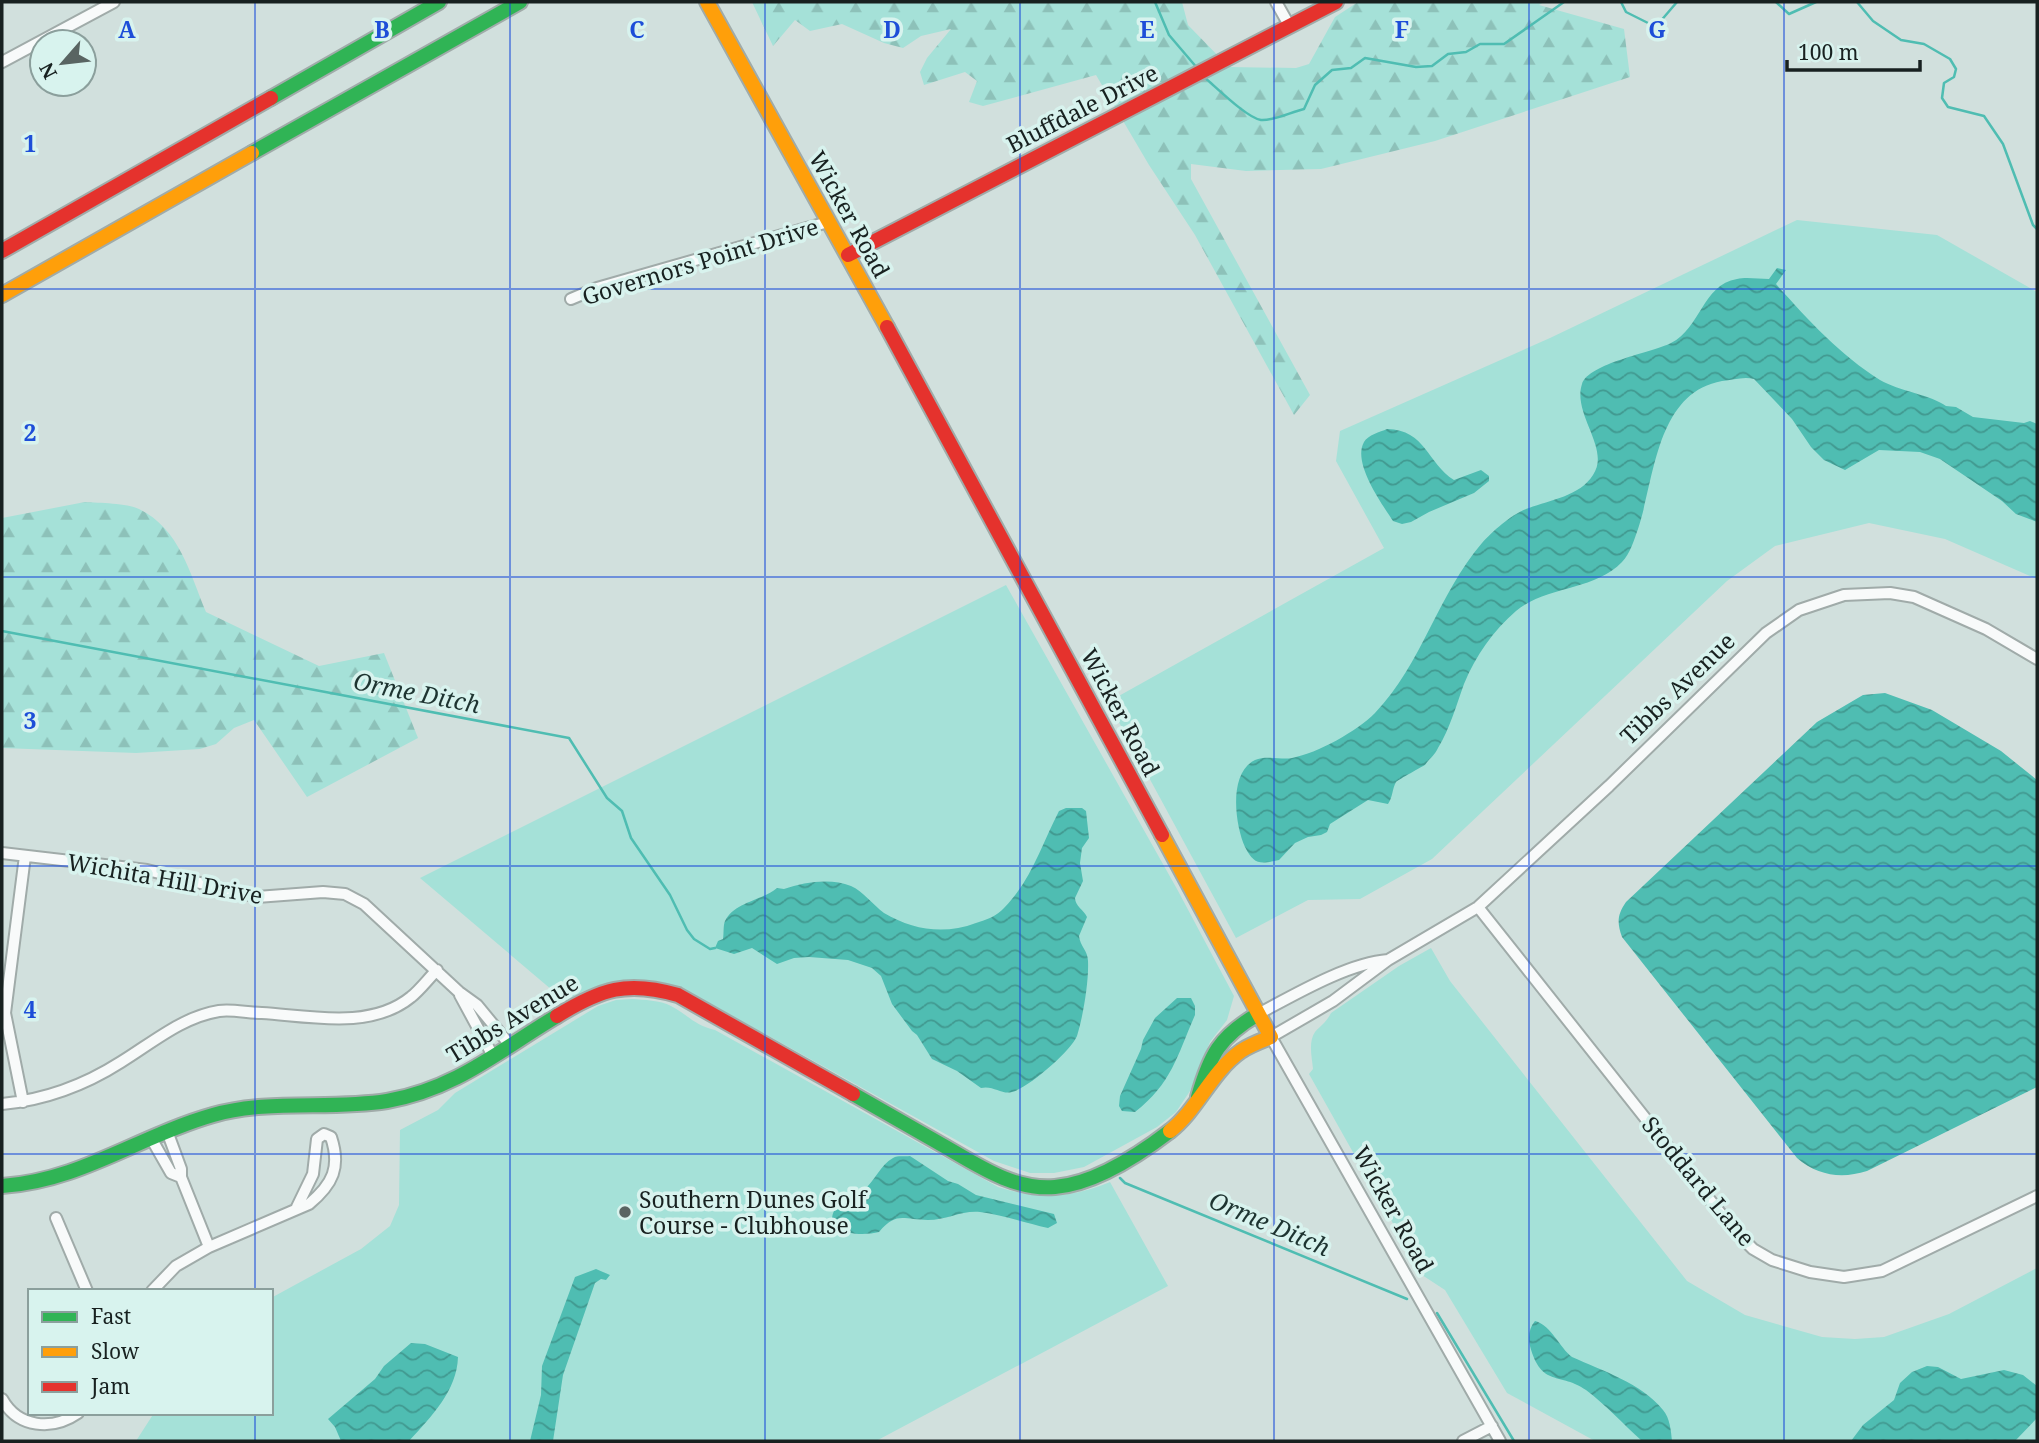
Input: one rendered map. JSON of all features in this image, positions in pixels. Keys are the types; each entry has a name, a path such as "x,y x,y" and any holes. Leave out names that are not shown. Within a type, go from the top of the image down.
{"main road":[{"path":"2,251 439,2"},
{"path":"2,295 520,2"},
{"name":"Wicker Road","path":"707,2 848,255 1271,1037"},
{"name":"Bluffdale Drive","path":"848,255 1336,2"},
{"name":"Tibbs Avenue","path":"2,1185 55,1179 167,1131 217,1113 384,1101 415,1094 446,1084 594,994 625,987 663,990 678,995 995,1175 1026,1184 1057,1187 1091,1178 1172,1131 1235,1055 1271,1037"},
{"name":"Tibbs Avenue","path":"1195,1105 1217,1044 1238,1025 1258,1014"}],"street":[{"path":"2,62 114,2"},
{"path":"1276,2 1289,25"},
{"name":"Governors Point Drive","path":"571,299 597,288 828,222"},
{"name":"Tibbs Avenue","path":"1271,1037 1333,1001 1388,960 1478,907 1609,786 1766,633 1799,610 1844,595 1880,593 1914,597 1986,629 2037,659"},
{"name":"Wichita Hill Drive","path":"2,853 148,870 257,897 323,892 345,894 364,904 459,992 477,1005 510,1045"},
{"path":"23,1102 5,1013 25,856"},
{"name":"Stoddard Lane","path":"1478,907 1732,1229 1753,1248 1772,1260 1811,1272 1844,1278 1882,1271 2037,1196"},
{"name":"Tibbs Avenue","path":"1258,1014 1370,961 1388,960"},
{"path":"2,1104 50,1096 118,1065 173,1028 196,1017 221,1011 351,1018 374,1014 391,1010 411,997 437,970"},
{"name":"Wichita Hill Drive","path":"459,992 493,1056"},
{"name":"Wicker Road","path":"1271,1037 1500,1441"},
{"path":"167,1131 181,1169 181,1177 209,1247"},
{"path":"154,1289 176,1266 209,1247 309,1204 323,1192 333,1176 335,1151 331,1137 324,1135 317,1139 313,1174 298,1207"},
{"path":"151,1138 171,1173 181,1177"},
{"path":"56,1218 86,1289"},
{"path":"2,1399 14,1414 32,1424 43,1426 65,1421 75,1415"},
{"path":"1463,1441 1492,1426"}],"green space":[{"path":"752,2 1182,2 1188,25 1229,67 1296,68 1309,64 1335,17 1358,2 1544,2 1539,5 1624,29 1630,77 1435,141 1321,169 1246,171 1191,164 1191,179 1310,395 1294,415 1195,235 1149,165 1096,75 983,106 969,102 977,81 965,72 924,85 920,72 927,58 951,29 921,36 903,48 884,43 842,24 810,31 795,20 773,46"},
{"path":"1797,220 1937,235 2037,292 2037,579 1945,539 1869,523 1775,546 1727,581 1432,859 1360,899 1308,900 1236,938 1108,702 1384,548 1336,461 1340,431 1550,338"},
{"path":"85,502 139,509 165,528 189,568 206,612 319,666 384,653 418,738 307,797 254,720 234,728 216,744 200,749 136,753 2,748 2,518"},
{"path":"1006,585 1234,996 1227,1020 1210,1042 1190,1091 1176,1112 1157,1127 1084,1167 1054,1173 1030,1173 994,1161 684,989 653,981 623,980 594,987 565,1001 420,878"},
{"path":"1431,948 1450,981 1687,1281 1745,1315 1822,1337 1884,1337 1949,1314 2037,1268 2037,1441 1595,1441 1507,1393 1445,1290 1422,1275 1309,1074 1313,1069 1313,1036 1331,1013 1399,966"},
{"path":"632,999 667,1004 696,1023 715,1030 998,1187 1028,1194 1055,1195 1082,1191 1110,1182 1168,1286 876,1441 136,1441 153,1415 273,1415 273,1297 361,1249 390,1226 399,1205 400,1130 438,1110 455,1093 598,1006 616,1000"}],"water":[{"path":"1777,268 1786,270 1776,284 1838,348 1880,380 1946,406 1956,407 1973,417 2024,423 2030,421 2037,424 2037,522 2016,514 2002,501 1940,459 1920,452 1879,450 1845,470 1824,460 1811,447 1792,419 1754,379 1722,381 1700,389 1683,402 1671,420 1655,463 1638,529 1630,551 1622,562 1598,578 1528,603 1508,619 1486,644 1474,663 1437,750 1425,765 1396,782 1388,804 1368,800 1330,824 1327,832 1295,843 1279,860 1258,862 1251,857 1241,837 1236,800 1237,787 1246,767 1259,759 1292,758 1313,751 1367,720 1391,694 1405,673 1453,584 1482,543 1516,514 1573,493 1593,475 1597,454 1580,395 1582,384 1587,377 1608,364 1671,343 1689,328 1716,289 1725,283 1741,278 1769,279"},
{"path":"1387,429 1400,431 1418,441 1454,480 1481,470 1489,476 1489,481 1474,493 1411,522 1402,524 1393,521 1370,483 1361,451 1366,440"},
{"path":"1885,693 1932,710 2001,751 2037,780 2037,1087 1867,1171 1839,1175 1813,1169 1797,1158 1622,937 1619,919 1626,902 1817,722 1863,695"},
{"path":"1082,808 1086,811 1089,838 1082,848 1080,863 1083,881 1075,898 1087,917 1079,936 1088,961 1083,1009 1077,1036 1067,1051 1038,1076 1012,1092 981,1088 957,1071 932,1059 892,1004 881,976 872,968 848,960 809,957 794,958 777,964 752,948 734,954 715,948 718,941 723,939 725,921 742,905 777,888 818,882 851,886 884,913 917,927 952,929 987,919 1001,911 1022,886 1059,811"},
{"path":"1177,998 1191,998 1195,1006 1195,1015 1178,1056 1165,1079 1147,1101 1135,1112 1122,1111 1119,1106 1120,1096 1143,1040 1155,1018"},
{"path":"910,1156 948,1181 976,1195 1054,1214 1057,1223 1048,1228 974,1212 935,1220 896,1219 874,1233 858,1234 835,1230 832,1218 840,1203 863,1191 888,1161"},
{"path":"596,1269 610,1275 606,1280 601,1279 595,1283 563,1375 553,1441 530,1441 541,1395 542,1366 575,1277"},
{"path":"1535,1321 1546,1327 1572,1357 1644,1392 1667,1417 1672,1441 1642,1441 1586,1390 1546,1374 1540,1368 1530,1346 1531,1327"},
{"path":"411,1343 425,1344 458,1357 453,1381 441,1403 409,1441 341,1441 328,1419 375,1379 384,1366"},
{"path":"1927,1366 1938,1367 1961,1379 2004,1370 2023,1375 2037,1386 2037,1418 2015,1441 1851,1441 1863,1425 1894,1400 1900,1383 1912,1372"}],"waterway":[{"path":"1155,2 1169,35 1198,69"},
{"path":"1204,77 1248,114 1261,120 1271,119 1304,109 1315,85 1332,70 1351,68 1365,58 1416,67 1432,66 1448,54 1466,52 1480,44 1504,44 1564,2"},
{"path":"1621,2 1626,12 1650,24 1659,23 1677,2"},
{"path":"1776,2 1789,14 1816,2"},
{"path":"1857,2 1873,21 1901,40 1924,44 1950,59 1956,69 1954,77 1944,83 1942,98 1948,107 1984,116 2003,144 2033,225 2037,229"},
{"name":"Orme Ditch","path":"2,631 569,738 607,798 622,811 631,838 670,895 687,930 694,939 710,949 715,948"},
{"name":"Orme Ditch","path":"1120,1178 1125,1183 1407,1299"},
{"name":"Orme Ditch","path":"1437,1313 1514,1441"}],"traffic: fast":[{"path":"271,98 439,2"},
{"path":"252,153 520,2"},
{"path":"1198,1097 1218,1048 1234,1031 1258,1014"},
{"path":"2,1186 57,1176 186,1124 234,1110 365,1104 412,1095 456,1078 557,1016"},
{"path":"853,1094 993,1174 1039,1187 1070,1185 1101,1174 1131,1158 1170,1131"}],"traffic: slow":[{"path":"707,2 887,327"},
{"path":"2,295 252,153"},
{"path":"1162,835 1271,1037 1244,1049 1230,1060 1189,1112 1170,1131"}],"traffic: jam":[{"path":"848,255 1336,2"},
{"path":"2,251 271,98"},
{"path":"887,327 1162,835"},
{"path":"557,1016 587,999 615,990 660,990 678,995 853,1094"}],"place":[{"name":"Southern Dunes Golf Course - Clubhouse","path":"625,1212"}]}
